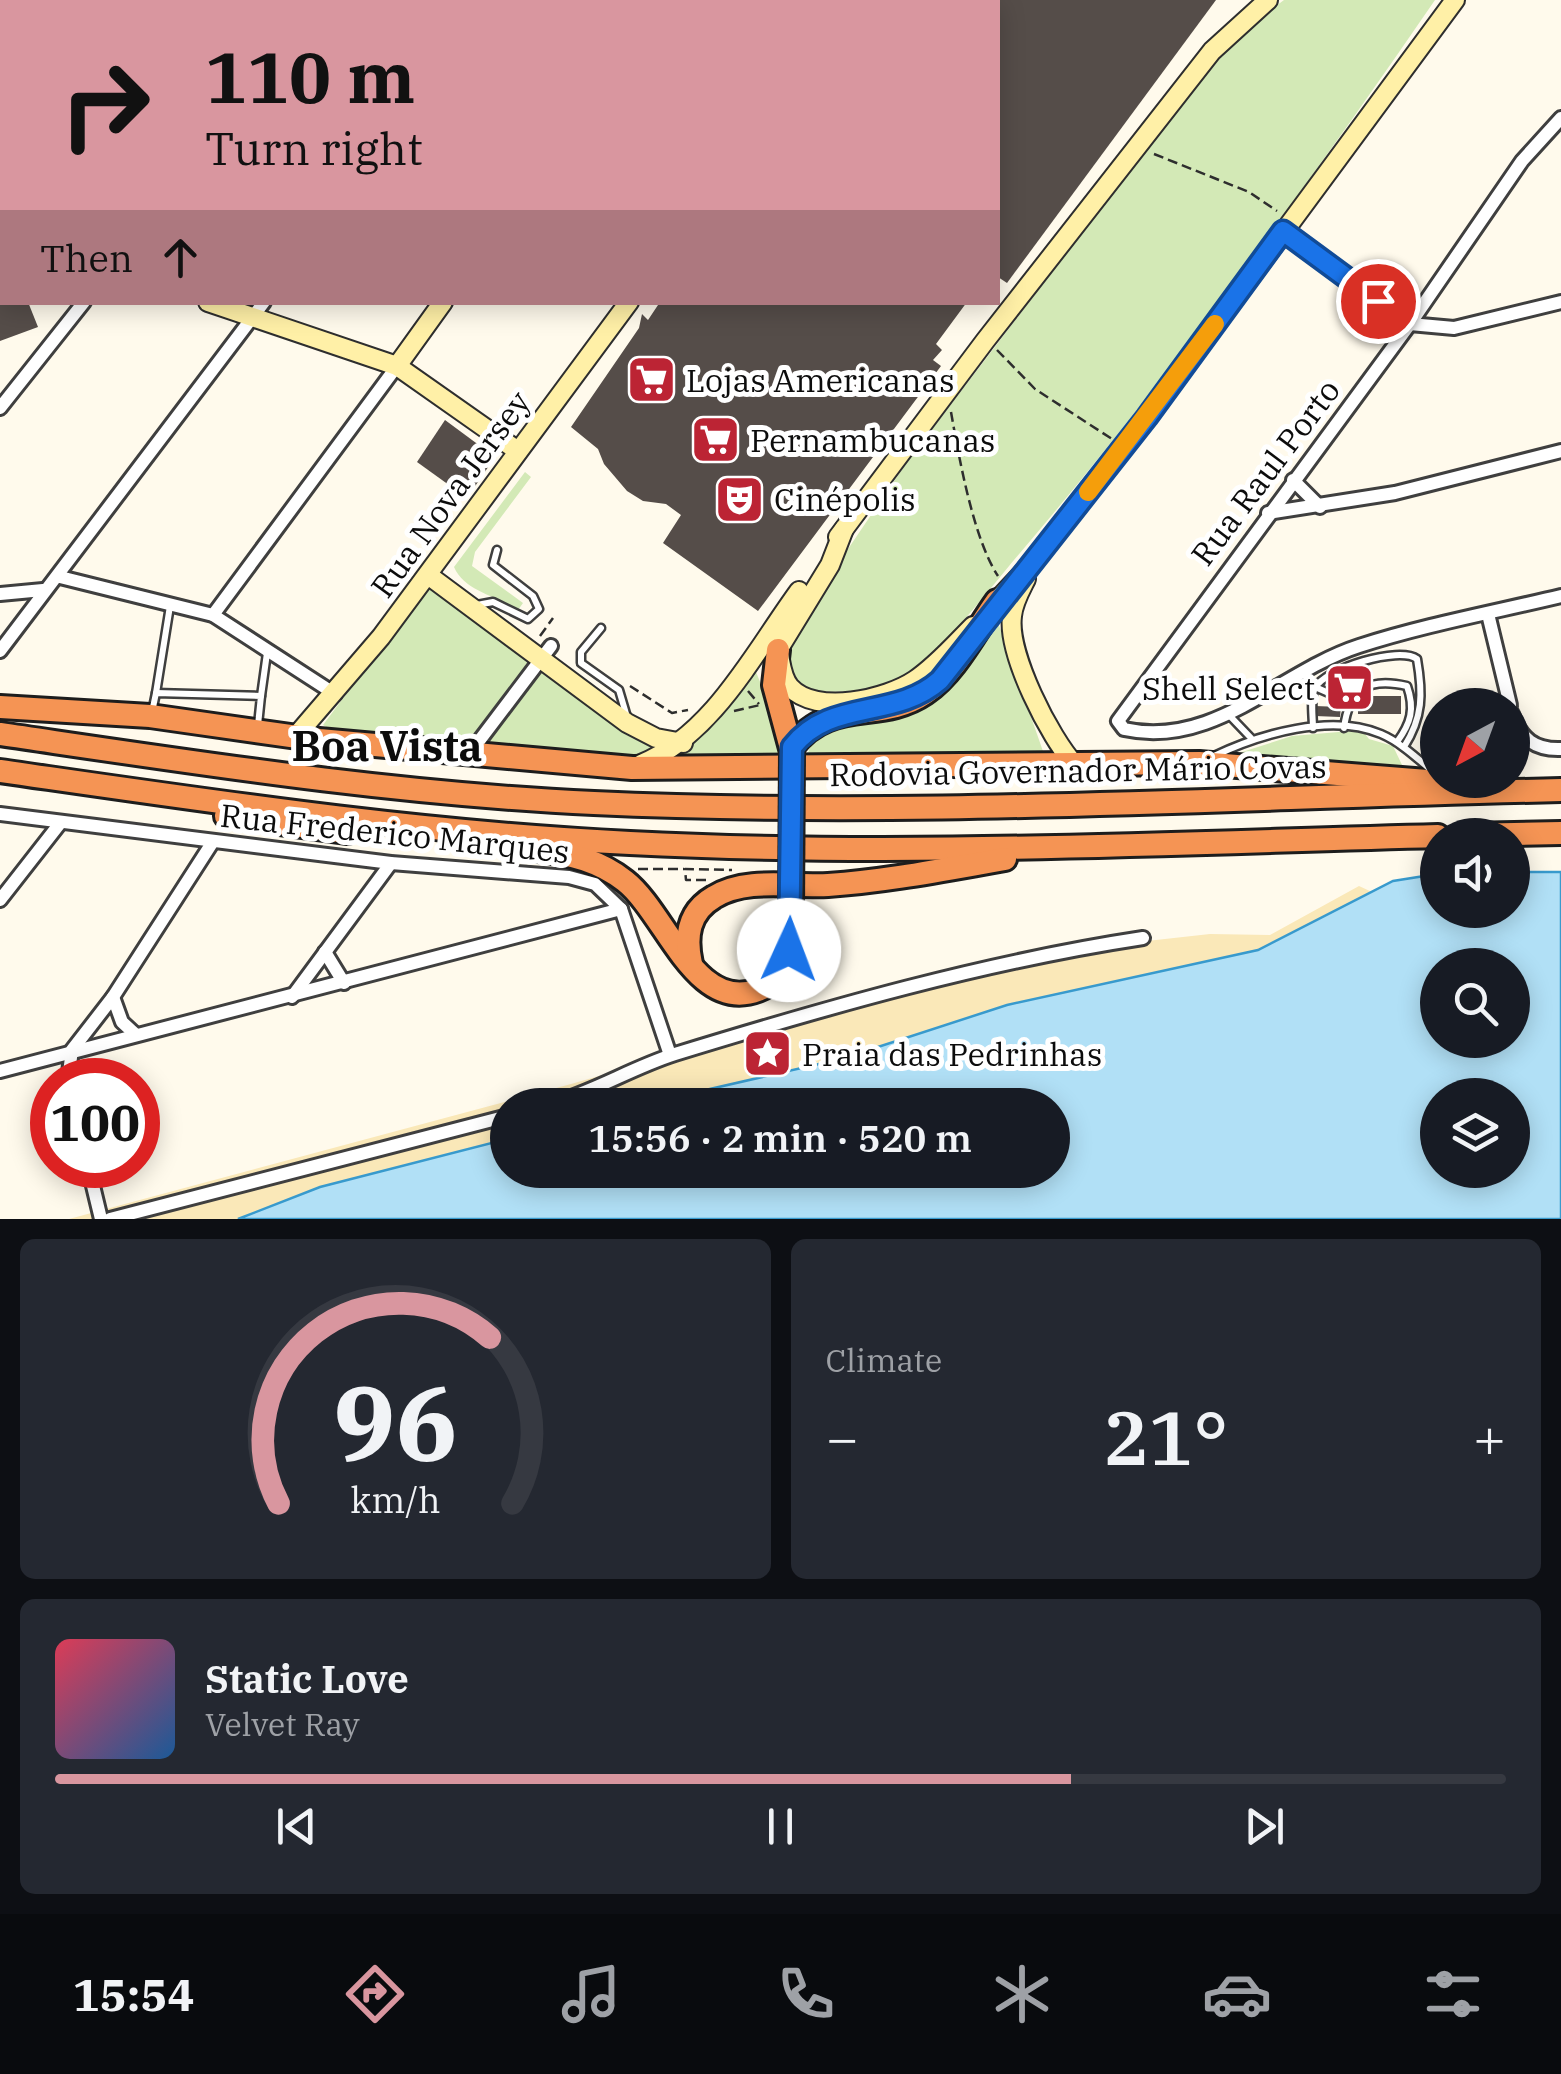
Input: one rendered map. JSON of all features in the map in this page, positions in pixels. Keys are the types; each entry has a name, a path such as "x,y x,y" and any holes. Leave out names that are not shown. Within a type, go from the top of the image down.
{"highway":[{"path":"792,750 825,718 885,707 925,693 940,680 1003,595"},
{"path":"127,789 206,812 290,827 554,852 592,860 649,902 691,967 718,990 732,993 763,988 776,978 789,956 792,750 774,685 778,650"},
{"path":"0,707 153,705 258,731 310,732 470,754 632,768 1199,763 1420,780"},
{"name":"Rodovia Governador Mário Covas","path":"0,734 357,786 593,803 874,809 1420,783"},
{"path":"0,770 418,824 626,843 912,850 1420,837"},
{"name":"Rodovia Governador Mário Covas","path":"1530,788 1561,790"},
{"path":"1530,834 1561,833"},
{"path":"691,967 686,943 691,919 716,895 735,888 831,885 1068,847"}],"main road":[{"path":"632,768 683,742 713,708 947,391 1212,51 1268,0"},
{"path":"844,530 830,565 778,650 784,678 802,696 818,701 854,700 914,681 1034,561 1455,0"},
{"path":"227,305 259,310 397,366 518,451"},
{"path":"397,366 440,305"},
{"name":"Rua Nova Jersey","path":"310,732 626,305"},
{"path":"1034,561 1015,602 1011,620 1015,641 1044,724 1075,765"},
{"path":"428,575 473,608 544,647 627,723 656,738 683,742"}],"street":[{"name":"Rua Raul Porto","path":"1230,714 1156,734 1124,729 1120,714 1410,324 1522,161 1561,118"},
{"path":"1287,226 1410,324 1454,328 1561,302"},
{"path":"0,408 82,305"},
{"path":"0,650 259,310"},
{"path":"213,615 397,366"},
{"path":"1268,514 1395,494 1561,451"},
{"path":"1293,480 1320,507"},
{"path":"60,576 213,615 335,694"},
{"path":"0,594 43,590"},
{"path":"1230,714 1330,656 1561,596"},
{"path":"1488,614 1506,688"},
{"path":"470,754 544,647"},
{"path":"1530,742 1544,750 1561,749"},
{"name":"Rua Frederico Marques","path":"0,814 212,843 583,880 606,891 621,909"},
{"path":"0,900 62,822"},
{"path":"71,1058 72,1050 113,997 212,843"},
{"path":"292,997 392,863"},
{"path":"0,1071 621,909 670,1056"},
{"path":"600,1088 670,1056 1015,960 1144,938"},
{"path":"325,952 344,983"},
{"path":"113,997 122,1022 135,1034"},
{"path":"110,1219 490,1121"},
{"path":"94,1188 101,1219"}],"lane":[{"path":"473,608 492,602 528,619 540,609 533,596 496,570 493,562 498,550"},
{"path":"170,606 153,705 261,696"},
{"path":"600,628 582,652 582,662 620,690 625,698 627,723"},
{"path":"258,731 267,650"},
{"path":"1316,687 1340,670 1394,652 1408,653 1417,659 1420,722 1400,745"},
{"path":"1344,728 1348,701 1357,691 1374,686 1407,686 1412,710 1400,745"},
{"path":"1316,687 1348,701"},
{"path":"1313,728 1316,687"},
{"path":"1230,714 1251,738"},
{"path":"1199,763 1251,738 1313,728 1378,732 1420,760"}],"path":[{"path":"1138,146 1249,192 1287,226"},
{"path":"985,341 1052,402 1104,432 1118,454"},
{"path":"947,391 961,478 986,557 1003,595"},
{"path":"544,647 553,618"},
{"path":"628,686 672,713 760,705"},
{"path":"624,880 641,868 696,869"},
{"path":"686,869 686,880 694,880"}],"green space":[{"path":"1284,0 1435,0 1183,351 947,639 914,669 888,683 833,692 796,685 783,654 810,605 907,462 1226,44"},
{"path":"525,472 531,477 475,552 472,566 523,603 518,610 474,588 454,567"},
{"path":"427,586 629,736 664,747 631,761 337,734 323,725"},
{"path":"994,611 1045,757 807,761 811,746 835,725 922,706"},
{"path":"754,667 782,736 785,759 668,761 707,729"},
{"path":"1362,730 1369,739 1393,746 1403,767 1223,758 1292,736"}],"sand":[{"name":"Praia das Pedrinhas","path":"1359,886 1372,892 1258,950 1007,1005 841,1059 714,1088 556,1088 1021,955 1210,934 1270,935"},
{"name":"Praia das Pedrinhas","path":"490,1106 490,1143 320,1187 238,1219 69,1219"}],"water":[{"path":"1530,872 1561,872 1561,1219 238,1219 320,1187 490,1143 490,1188 1070,1188 1070,1088 714,1088 841,1059 1007,1005 1258,950 1393,881 1420,877 1420,928 1530,928"}],"building":[{"path":"1000,0 1216,0 1007,283 1000,278"},
{"path":"0,305 29,305 38,327 0,341"},
{"path":"658,305 965,305 936,344 942,350 933,360 941,366 758,611 663,543 681,515 666,504 643,501 627,491 604,464 598,449 571,427 639,328 642,314 648,320"},
{"path":"445,420 495,457 467,498 417,462"},
{"path":"1358,696 1401,696 1401,714 1358,714"},
{"path":"1315,706 1341,707 1340,717 1315,716"}],"slow traffic":[{"path":"1088,492 1215,324"}],"place":[{"name":"Lojas Americanas","path":"651,380"},
{"name":"Pernambucanas","path":"715,440"},
{"name":"Cinépolis","path":"739,499"},
{"name":"Shell Select","path":"1350,688"},
{"name":"Praia das Pedrinhas","path":"767,1054"}],"district":[{"name":"Boa Vista","path":"387,745"}],"route":[{"path":"789,950 792,747 800,736 833,715 912,700 940,680 997,602 1147,417 1283,231 1378,301"}]}
